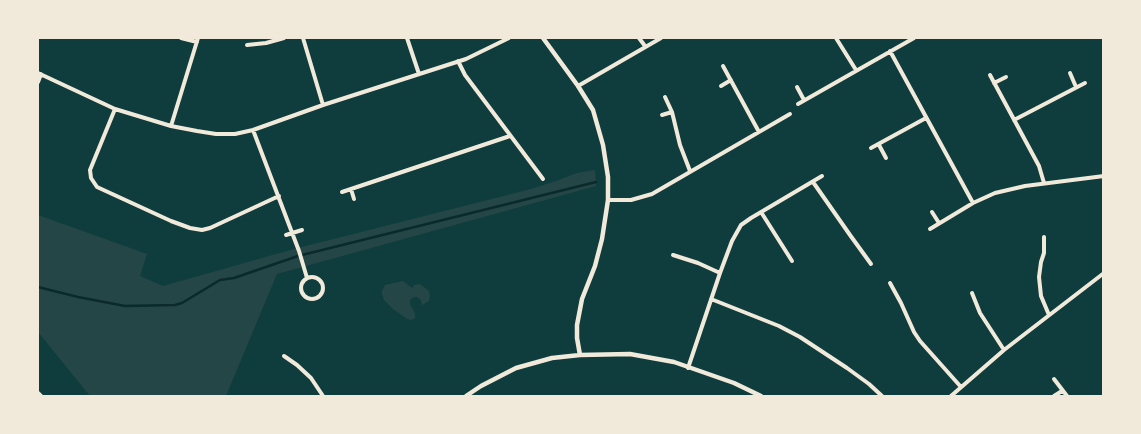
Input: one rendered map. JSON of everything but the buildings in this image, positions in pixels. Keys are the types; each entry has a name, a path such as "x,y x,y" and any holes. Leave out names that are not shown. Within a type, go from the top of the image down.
{"street":[{"path":"171,126 198,40 181,38"},
{"path":"247,45 266,43 284,38"},
{"path":"303,38 323,105"},
{"path":"408,38 419,74"},
{"path":"38,82 39,74 116,109 171,126 216,134 235,134 254,130 323,105 466,59 509,38"},
{"path":"543,38 594,110 603,145 608,177 608,200 602,239 595,266 582,299 577,325 580,355"},
{"path":"639,38 645,46"},
{"path":"578,86 661,38"},
{"path":"836,38 856,70"},
{"path":"798,104 914,38"},
{"path":"890,51 973,203"},
{"path":"458,61 465,75 543,180"},
{"path":"723,66 759,132"},
{"path":"1070,74 1076,87"},
{"path":"990,75 1039,166 1044,183"},
{"path":"994,83 1006,77"},
{"path":"721,86 731,80"},
{"path":"1014,120 1085,82"},
{"path":"797,87 804,100"},
{"path":"665,97 672,112 680,145 690,171"},
{"path":"116,109 90,170 91,178 97,187 190,228 202,230 279,196"},
{"path":"662,115 672,112"},
{"path":"608,200 631,200 652,194 790,114"},
{"path":"871,148 926,118"},
{"path":"254,130 293,233 307,278"},
{"path":"342,192 510,136"},
{"path":"879,145 886,158"},
{"path":"688,368 720,273 732,241 741,225 822,176"},
{"path":"930,228 973,203 995,193 1044,183 1104,176"},
{"path":"813,182 872,264"},
{"path":"352,189 354,199"},
{"path":"761,212 792,261"},
{"path":"932,212 939,223"},
{"path":"286,235 302,230"},
{"path":"1044,237 1044,252 1039,277 1041,296 1049,315"},
{"path":"673,255 720,273"},
{"path":"950,396 1004,350 1104,273"},
{"path":"307,278 317,278 322,283 322,293 317,298 310,298 304,294 302,287 304,280 307,278"},
{"path":"890,283 920,341 961,387"},
{"path":"972,293 980,313 1004,350"},
{"path":"711,299 772,323 800,337 869,384 882,396"},
{"path":"466,396 516,368 552,358 580,355 630,354 674,362 734,383 761,396"},
{"path":"284,356 311,378 324,396"},
{"path":"1054,378 1067,396"},
{"path":"1054,396 1062,391"},
{"path":"38,393 41,396"}],"shaded area":[{"path":"595,170 596,186 277,274 226,396 90,396 38,332 38,215 147,254 140,276 163,286 294,249 531,189 577,173"},
{"path":"403,281 412,288 414,285 420,284 429,291 430,295 429,301 422,305 421,300 417,297 410,300 410,305 415,314 415,318 411,320 393,309 384,300 382,294 385,285"}],"waterway":[{"path":"302,255 596,182"},
{"path":"38,287 125,306 175,305 182,303 220,280 234,278 298,256"}]}
